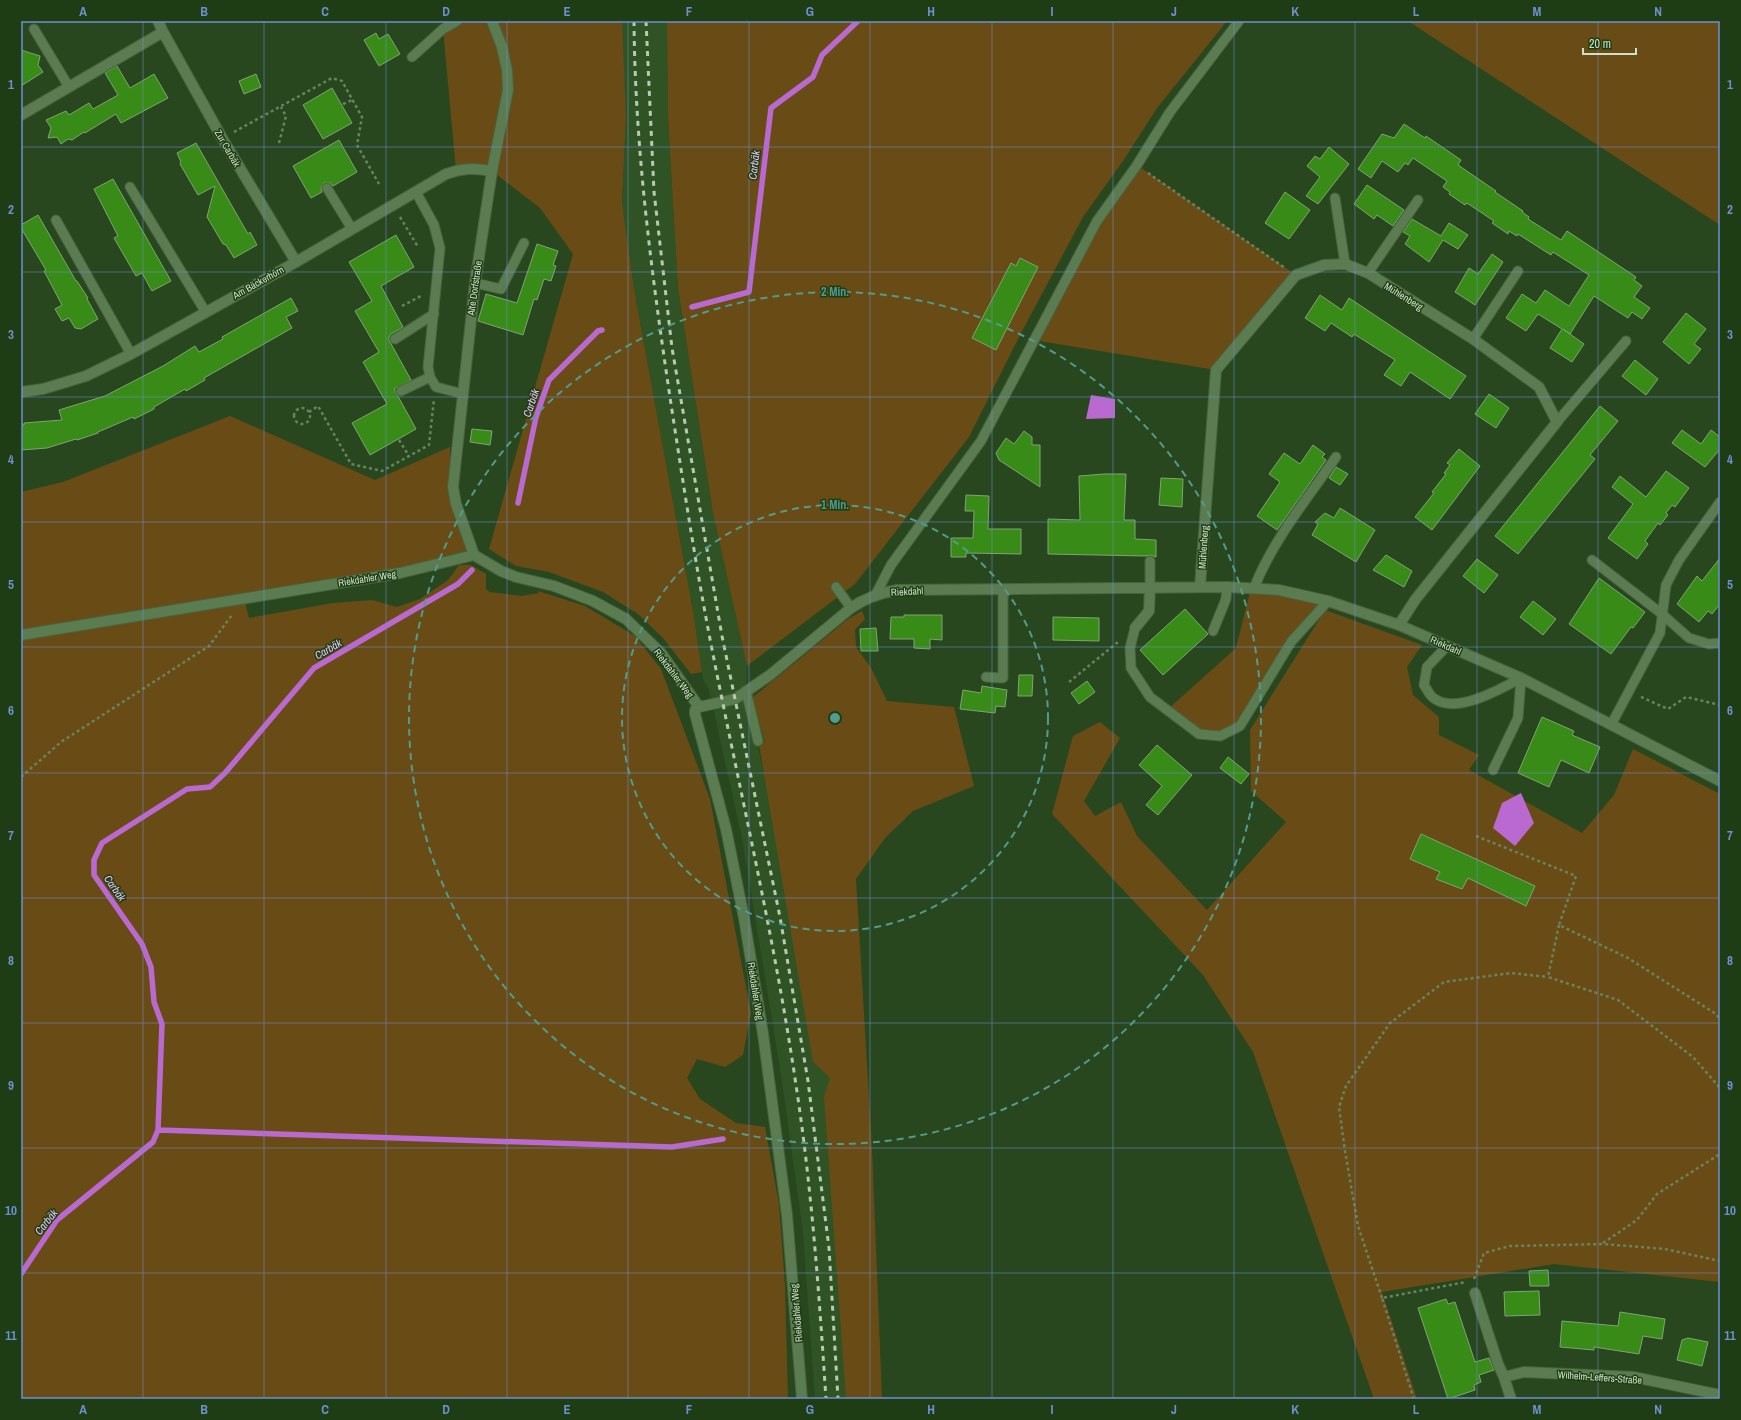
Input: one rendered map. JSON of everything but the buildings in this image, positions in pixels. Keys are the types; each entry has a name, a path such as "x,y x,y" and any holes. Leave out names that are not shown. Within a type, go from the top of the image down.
{"street":[{"name":"Zur Carbäk","path":"158,21 222,138 296,262"},
{"name":"Alte Dorfstraße","path":"474,555 456,504 453,487 475,283 492,171 508,90 507,70 492,21"},
{"path":"21,115 163,32"},
{"name":"Am Bäckerhörn","path":"21,392 43,389 86,376 131,354 296,262 456,170 474,168 492,171"},
{"name":"Mühlenberg","path":"1200,587 1216,370 1296,275 1324,264 1345,264 1368,273 1472,339 1539,387 1557,422"},
{"path":"1399,625 1415,600 1557,422"},
{"name":"Riekdahler Weg","path":"21,635 400,573 474,555 501,571 554,586 593,601 626,619 661,653 699,707 695,710 695,714 726,829 744,918 763,1034 787,1215 802,1399"},
{"path":"1135,628 1149,611 1150,587"},
{"name":"Riekdahl","path":"699,707 735,698 775,671 851,608 863,600 897,590 1150,587 1254,588 1279,590 1328,601 1399,625 1521,678 1720,781"},
{"path":"1475,1293 1511,1399"},
{"name":"Wilhelm-Leffers-Straße","path":"1504,1377 1524,1372 1634,1377 1720,1395"}],"lane":[{"path":"412,57 443,29 457,21"},
{"path":"875,596 890,565 981,441 1097,222 1170,112 1240,21"},
{"path":"34,30 69,87"},
{"path":"130,187 205,312"},
{"path":"328,188 352,229"},
{"path":"416,192 434,225 438,237 440,260 428,367 430,378 436,387 463,394"},
{"path":"1335,198 1345,264"},
{"path":"1368,273 1418,200"},
{"path":"56,220 131,354"},
{"path":"475,283 501,289 524,243"},
{"path":"1472,339 1518,271"},
{"path":"394,339 434,314"},
{"path":"1557,422 1626,341"},
{"path":"401,391 430,378"},
{"path":"1254,588 1262,570 1281,538 1336,457"},
{"path":"1611,725 1660,633 1666,585 1679,560 1720,502"},
{"path":"1592,560 1662,614 1689,638 1709,644 1720,643"},
{"path":"1150,561 1150,587"},
{"path":"836,587 851,608"},
{"path":"1212,631 1226,599 1227,587"},
{"path":"986,677 1003,678 1003,589"},
{"path":"1135,628 1130,648 1131,668 1150,696 1199,734 1220,736 1240,726 1291,642 1328,601"},
{"path":"1447,646 1427,668 1424,685 1434,699 1453,704 1491,694 1521,678"},
{"path":"1493,770 1518,718 1521,678"},
{"path":"746,691 758,740"}],"path":[{"path":"222,138 332,78 342,81 362,117 357,145 379,184"},
{"path":"343,104 352,100"},
{"path":"279,143 286,116 281,107"},
{"path":"1136,165 1296,275"},
{"path":"393,205 418,247"},
{"path":"402,306 436,288"},
{"path":"309,412 318,406 351,464 382,471 429,445 436,387"},
{"path":"300,409 305,409 309,412 310,416 308,421 304,424 300,424 296,421 296,412 300,409"},
{"path":"399,440 409,456"},
{"path":"21,777 61,742 210,646 244,598"},
{"path":"1069,682 1135,628"},
{"path":"1629,692 1668,709 1686,697 1720,705"},
{"path":"1476,836 1576,876 1559,925 1548,977"},
{"path":"1559,925 1628,958 1716,1014 1720,1019"},
{"path":"1414,1399 1358,1226 1344,1151 1339,1108 1346,1086 1390,1023 1444,982 1511,973 1548,977 1618,1000 1693,1057 1720,1088"},
{"path":"1603,1244 1637,1220 1657,1194 1720,1154"},
{"path":"1382,1298 1437,1286 1473,1282 1484,1253 1510,1246 1603,1244 1665,1249 1720,1261"}],"shaded area":[{"path":"457,21 622,21 626,116 622,202 634,289 693,611 702,672 691,674 663,638 638,614 603,592 549,572 516,566 489,549 573,254 540,208 492,171 456,170 443,29"},
{"path":"621,21 667,21 668,118 678,288 713,513 747,666 746,683 756,698 771,741 758,748 797,917 839,1083 863,1399 815,1399 803,1232 781,1074 742,838 709,690 703,679 693,611 634,289 622,202 626,116"},
{"path":"667,21 1227,21 1157,108 1123,161 1083,217 1020,335 969,437 855,584 747,666 713,513 678,288 668,118"},
{"path":"1408,21 1720,21 1720,225 1700,212"},
{"path":"1137,165 1296,275 1216,370 1033,340 1097,221"},
{"path":"1091,395 1115,399 1115,418 1086,419"},
{"path":"230,416 375,480 450,447 450,494 474,555 244,598 249,618 333,603 372,600 397,607 420,599 448,580 459,565 471,565 486,574 486,589 490,592 521,596 539,593 538,591 585,606 635,636 661,669 710,799 751,1013 743,1055 725,1067 697,1059 687,1078 700,1099 736,1123 765,1127 779,1204 785,1285 788,1399 21,1399 21,492 63,482"},
{"path":"1251,588 1328,601 1291,642 1240,726 1220,736 1199,734 1167,710 1236,648"},
{"path":"1325,610 1422,645 1407,667 1413,695 1439,717 1439,735 1479,755 1469,770 1582,833 1614,795 1633,749 1720,794 1720,1282 1554,1264 1382,1292 1417,1399 1374,1399 1253,1052 1203,975 1052,814 1073,736 1100,722 1120,738 1084,801 1095,816 1121,802 1137,836 1207,910 1286,822 1251,791 1250,730"},
{"path":"862,611 865,619 855,630 856,647 871,668 887,701 954,707 974,786 913,811 885,838 856,879 872,1149 882,1399 846,1399 824,1097 830,1078 813,1062 759,745 765,742 752,698 848,619"},
{"path":"1521,793 1534,823 1515,846 1493,828 1502,803"}],"waterway":[{"name":"Carbäk","path":"692,307 749,292 771,108 813,77 822,55 858,21"},
{"name":"Carbäk","path":"518,503 536,417 549,380 598,331 602,330"},
{"name":"Carbäk","path":"21,1274 57,1220 153,1142 158,1130 162,1024 154,1002 151,967 142,944 94,875 94,860 102,843 187,789 210,787 225,773 314,668 458,584 472,570"},
{"path":"158,1130 672,1147 723,1139"}],"railway":[{"path":"634,21 635,69 641,165 657,309 694,551 721,695 767,917 796,1085 811,1203 826,1399"},
{"path":"646,21 654,192 672,348 722,636 780,917 808,1081 829,1248 838,1399"}]}
